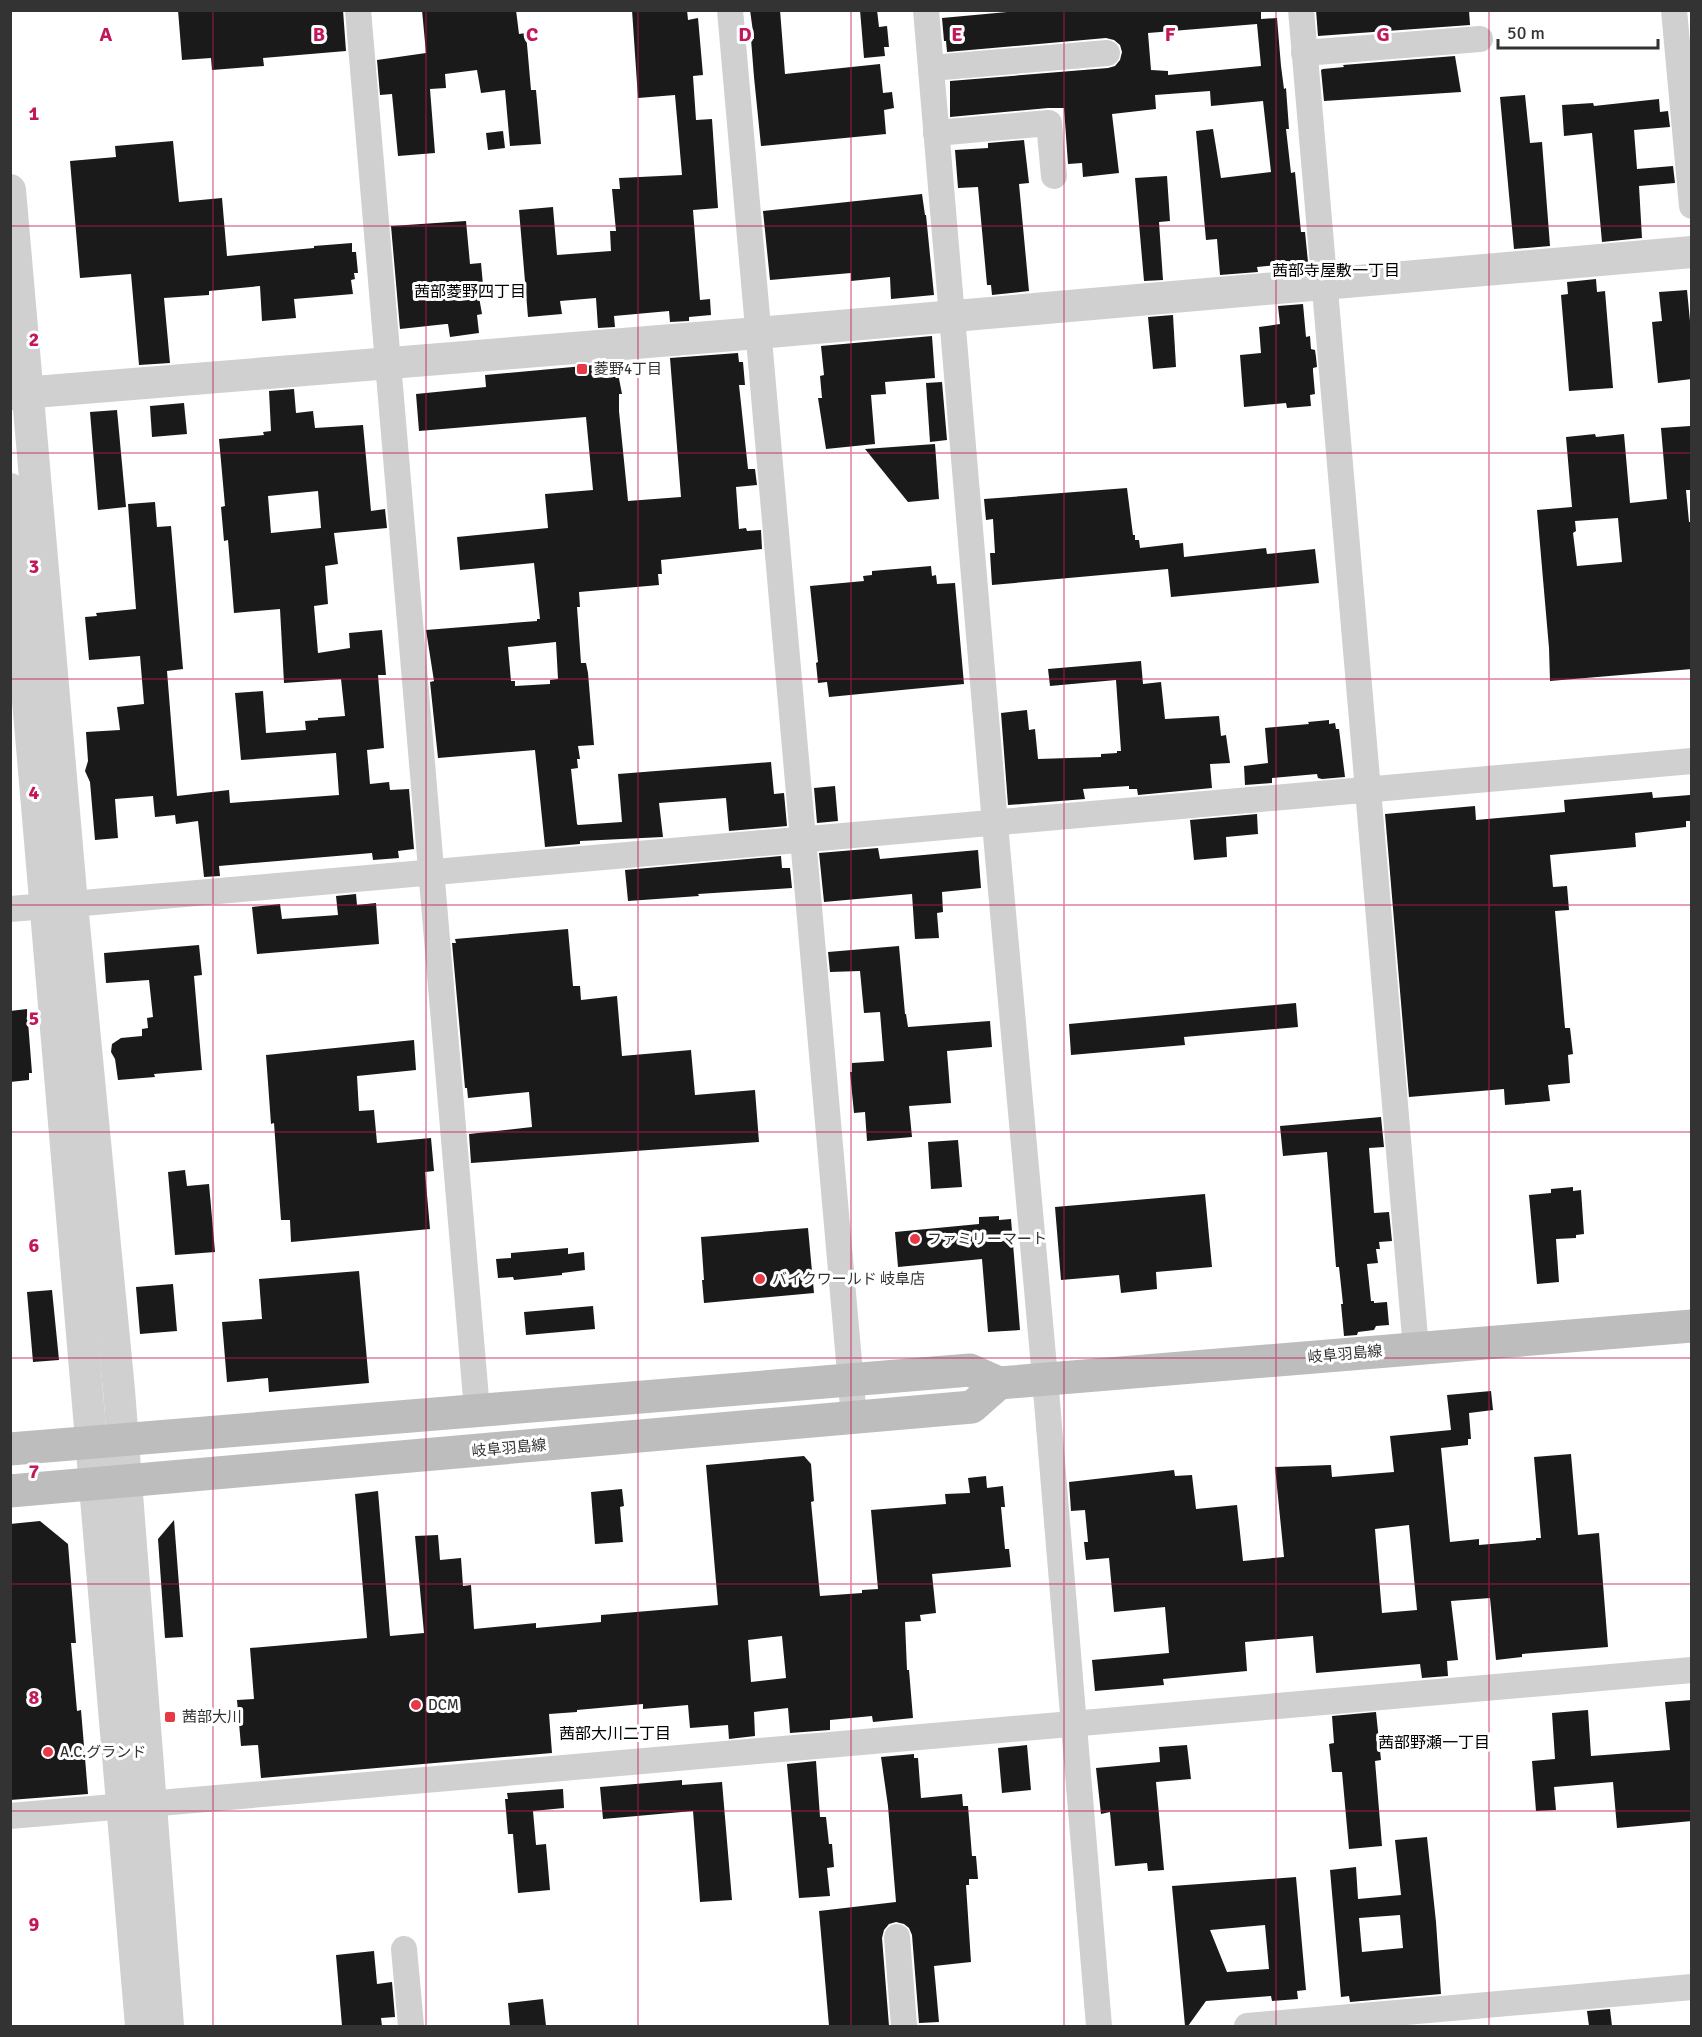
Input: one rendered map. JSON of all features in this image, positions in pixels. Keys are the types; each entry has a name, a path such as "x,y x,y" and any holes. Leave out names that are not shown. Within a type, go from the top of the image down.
{"main road":[{"name":"岐阜羽島線","path":"10,1491 972,1407 999,1383 1045,1378 1692,1326"},
{"path":"10,1449 970,1370 999,1383"}],"street":[{"path":"358,10 477,1410"},
{"path":"730,10 854,1418"},
{"path":"926,10 994,824 1045,1378 1099,2026"},
{"path":"1300,10 1416,1348"},
{"path":"1674,10 1692,206"},
{"path":"1304,54 1480,39"},
{"path":"930,68 1107,53"},
{"path":"936,133 1049,123 1054,176"},
{"path":"10,190 19,393 59,905 107,1440 136,1806 141,2026"},
{"path":"19,393 758,333 1692,252"},
{"path":"10,489 59,905"},
{"path":"10,909 1692,761"},
{"path":"10,1816 1692,1670"},
{"path":"136,1806 168,2026"},
{"path":"897,1937 904,2026"},
{"path":"404,1949 411,2026"},
{"path":"1248,2026 1692,1987"}],"building":[{"path":"178,10 343,10 346,51 263,58 264,66 212,70 211,58 182,60"},
{"path":"422,10 516,10 519,34 526,33 531,90 536,90 541,144 510,146 505,90 481,93 477,70 445,74 446,88 430,89 435,153 398,156 392,94 380,95 377,60 426,53"},
{"path":"632,10 687,10 688,20 698,18 703,75 693,76 696,120 712,119 718,208 693,210 700,300 710,299 711,315 689,317 689,321 670,322 669,311 614,316 615,327 598,328 596,298 560,301 562,314 528,317 519,210 553,207 557,255 611,251 610,231 616,231 612,189 620,189 619,178 682,175 675,95 638,98"},
{"path":"750,10 780,10 785,74 880,64 883,93 892,92 894,108 884,110 886,134 761,146"},
{"path":"860,10 877,10 879,27 887,26 889,47 884,47 885,56 864,58"},
{"path":"1030,10 1261,10 1261,19 1277,18 1284,89 1286,88 1289,129 1286,129 1291,173 1295,172 1301,232 1305,232 1308,262 1257,267 1258,272 1220,275 1217,239 1206,240 1196,131 1213,129 1221,178 1271,172 1263,101 1211,106 1210,91 1155,95 1156,109 1112,114 1119,173 1083,177 1082,163 1068,164 1064,108 950,117 950,81 1108,68 1115,66 1120,60 1122,52 1120,45 1106,38 947,52 942,18","holes":["1257,24 1261,66 1168,75 1168,71 1151,70 1148,33"]},
{"path":"1316,10 1469,10 1470,25 1318,36"},
{"path":"1455,56 1461,92 1324,101 1321,70 1323,69 1344,67 1343,65"},
{"path":"1525,95 1530,143 1542,142 1550,246 1514,249 1500,97"},
{"path":"1659,99 1660,112 1668,111 1670,127 1634,130 1637,169 1673,166 1675,183 1639,186 1642,238 1602,242 1592,133 1564,136 1562,105 1593,103 1594,106"},
{"path":"503,131 505,148 488,150 486,133"},
{"path":"1024,140 1029,183 1019,184 1029,291 992,295 991,285 987,285 978,187 958,188 955,150 988,148 988,143"},
{"path":"173,141 179,202 222,198 227,256 352,243 352,252 356,252 358,273 354,273 355,279 351,280 353,294 294,299 296,318 262,321 260,286 209,291 209,295 164,298 170,363 139,365 131,274 80,278 70,161 116,157 115,146"},
{"path":"1167,176 1170,221 1159,222 1163,280 1144,281 1135,178"},
{"path":"922,194 934,295 891,299 890,277 851,281 851,273 770,280 763,211"},
{"path":"466,221 470,264 481,263 484,296 479,297 482,314 477,315 479,333 450,337 448,324 400,329 391,226"},
{"path":"1596,279 1597,292 1605,291 1613,388 1569,391 1561,295 1568,294 1567,282"},
{"path":"1687,290 1692,342 1692,379 1658,383 1652,322 1662,321 1659,292"},
{"path":"1303,304 1306,337 1310,336 1311,349 1315,350 1317,367 1313,368 1315,394 1310,395 1311,406 1287,408 1286,403 1244,407 1240,355 1261,353 1259,327 1280,324 1278,306"},
{"path":"1173,315 1176,367 1153,369 1148,317"},
{"path":"932,336 935,378 885,382 886,394 871,395 875,444 826,449 818,398 822,398 820,376 824,375 821,346"},
{"path":"738,353 739,362 743,362 745,385 739,385 748,469 755,469 757,485 736,487 739,529 761,530 762,549 661,560 662,574 658,574 659,585 579,592 580,607 577,607 581,663 586,663 588,673 594,745 578,746 580,759 577,759 578,768 571,769 577,824 622,822 618,774 771,762 774,794 784,793 787,826 729,831 726,798 659,803 663,837 580,841 580,844 545,847 535,750 438,758 430,682 434,681 426,630 540,619 534,563 460,570 457,537 548,528 545,494 593,490 586,417 419,431 416,394 486,387 485,375 616,363 622,394 619,394 619,411 628,501 681,497 670,358","holes":["556,642 558,679 550,680 550,684 515,686 515,681 511,681 508,647"]},
{"path":"942,382 947,440 930,442 926,383"},
{"path":"294,389 296,413 313,411 315,428 363,425 371,511 385,509 387,528 334,533 338,564 325,566 328,604 314,606 318,653 350,648 349,633 382,630 386,675 378,675 384,748 367,750 370,784 389,782 390,790 409,789 414,849 398,851 399,858 373,860 372,853 219,866 220,876 204,877 198,821 176,824 175,815 155,817 153,796 115,799 118,838 95,840 90,782 85,771 88,761 86,732 120,730 117,707 144,704 140,656 89,660 85,617 97,616 96,613 136,609 128,504 155,502 157,527 171,526 183,669 167,671 177,796 229,790 230,803 339,795 336,753 241,760 235,693 263,691 266,733 306,730 305,721 345,716 341,679 284,683 280,609 234,613 228,540 224,541 221,507 225,506 219,439 264,435 263,432 271,431 269,391","holes":["318,491 321,528 271,533 268,496"]},
{"path":"184,403 187,434 152,437 150,406"},
{"path":"117,410 126,507 98,510 90,412"},
{"path":"1690,426 1692,490 1686,490 1689,522 1692,522 1692,669 1550,681 1537,510 1572,507 1566,437 1624,434 1630,503 1667,499 1661,428","holes":["1618,518 1622,562 1577,566 1573,533 1576,531 1575,521"]},
{"path":"935,444 939,499 908,502 865,449"},
{"path":"1127,488 1133,535 1135,535 1135,540 1139,540 1140,548 1183,543 1184,557 1266,548 1267,554 1315,549 1319,583 1171,597 1168,569 992,585 990,553 995,553 993,519 986,520 984,499"},
{"path":"931,566 932,576 936,575 937,584 955,583 964,684 829,697 827,682 818,683 810,586 864,581 863,576 872,575 872,571"},
{"path":"1141,661 1143,684 1161,682 1165,719 1219,716 1221,736 1226,735 1230,763 1210,764 1212,788 1138,795 1137,789 1129,789 1129,786 1083,789 1085,799 1008,805 1001,713 1027,710 1029,730 1035,729 1038,759 1101,757 1101,754 1117,753 1121,751 1116,680 1050,686 1048,669"},
{"path":"1329,720 1329,724 1335,723 1336,729 1339,729 1345,777 1322,779 1318,778 1317,774 1272,778 1272,783 1245,785 1244,766 1268,763 1265,728"},
{"path":"835,786 838,821 817,823 814,788"},
{"path":"1652,792 1653,798 1690,795 1692,821 1686,821 1686,827 1635,833 1636,847 1550,855 1553,887 1567,886 1569,910 1555,911 1565,1028 1570,1028 1573,1054 1568,1055 1570,1083 1548,1085 1550,1101 1505,1105 1504,1089 1409,1097 1385,814 1475,806 1476,820 1565,812 1564,800"},
{"path":"1257,814 1258,834 1226,837 1227,857 1194,860 1190,820"},
{"path":"878,848 880,859 978,850 981,888 942,892 943,912 937,913 939,938 915,939 912,894 824,902 819,853"},
{"path":"781,856 782,868 790,868 792,888 628,901 625,870"},
{"path":"356,894 357,905 376,903 379,944 257,954 252,907 280,904 282,919 338,915 336,896"},
{"path":"568,929 573,986 580,986 581,1000 617,996 622,1056 691,1050 695,1095 755,1090 759,1142 471,1163 469,1134 532,1127 529,1092 468,1098 467,1088 465,1088 452,943 456,943 455,939"},
{"path":"199,945 202,975 194,976 202,1070 118,1080 115,1059 111,1052 112,1044 121,1038 142,1036 142,1029 148,1028 147,1018 153,1017 149,980 106,983 104,953"},
{"path":"899,946 908,1027 990,1021 992,1047 947,1051 951,1103 909,1106 912,1137 867,1141 865,1112 854,1113 850,1072 852,1072 852,1063 884,1061 880,1012 864,1013 860,971 830,972 828,952"},
{"path":"1296,1003 1298,1027 1184,1037 1185,1045 1071,1055 1069,1024"},
{"path":"27,1009 32,1073 29,1073 29,1080 10,1082 10,1011"},
{"path":"414,1040 416,1070 357,1076 359,1111 374,1110 377,1143 431,1138 434,1171 425,1172 430,1229 291,1242 290,1220 281,1220 274,1123 271,1124 266,1055"},
{"path":"1381,1117 1384,1147 1369,1148 1374,1213 1389,1212 1392,1241 1379,1242 1380,1249 1376,1249 1378,1263 1367,1264 1371,1301 1374,1303 1387,1302 1389,1325 1376,1326 1374,1330 1358,1332 1357,1335 1344,1336 1341,1304 1343,1304 1339,1267 1336,1267 1327,1152 1283,1156 1280,1126"},
{"path":"958,1140 962,1187 931,1189 928,1142"},
{"path":"185,1170 187,1186 209,1184 215,1252 175,1255 168,1172"},
{"path":"1573,1187 1573,1191 1581,1190 1584,1234 1576,1235 1576,1238 1556,1239 1559,1282 1537,1284 1529,1195 1551,1193 1551,1189"},
{"path":"1205,1194 1212,1267 1156,1272 1157,1289 1121,1293 1119,1275 1061,1280 1055,1207"},
{"path":"999,1216 999,1220 1011,1219 1020,1330 988,1332 982,1259 898,1267 895,1232 979,1224 979,1217"},
{"path":"808,1228 814,1293 704,1303 701,1237"},
{"path":"568,1248 568,1254 584,1252 585,1270 514,1280 513,1277 498,1278 496,1259 511,1258 511,1253"},
{"path":"359,1271 369,1383 269,1392 268,1378 227,1382 222,1322 262,1319 259,1279"},
{"path":"173,1284 177,1331 140,1334 136,1287"},
{"path":"52,1290 59,1360 33,1362 27,1292"},
{"path":"593,1306 595,1329 526,1335 524,1312"},
{"path":"1491,1391 1493,1410 1469,1413 1471,1439 1468,1439 1468,1445 1441,1448 1450,1542 1479,1539 1479,1545 1541,1538 1534,1457 1571,1454 1578,1535 1599,1533 1608,1647 1522,1654 1522,1657 1496,1660 1490,1598 1451,1601 1458,1660 1447,1661 1448,1676 1422,1678 1420,1664 1316,1673 1313,1636 1245,1642 1247,1671 1163,1679 1164,1685 1095,1691 1092,1660 1169,1653 1165,1607 1114,1612 1109,1558 1086,1560 1084,1542 1088,1542 1085,1510 1071,1511 1069,1482 1174,1470 1175,1476 1192,1475 1196,1509 1237,1505 1243,1561 1284,1557 1275,1467 1331,1465 1332,1477 1394,1472 1390,1436 1451,1430 1447,1395","holes":["1409,1525 1417,1610 1382,1613 1375,1529"]},
{"path":"804,1456 811,1464 814,1501 811,1502 820,1596 862,1593 862,1590 878,1589 871,1510 946,1504 945,1494 970,1493 968,1478 986,1476 987,1488 1003,1486 1005,1507 1001,1507 1005,1549 1009,1549 1011,1567 932,1574 936,1613 920,1615 921,1621 905,1622 907,1670 909,1670 913,1718 873,1722 872,1716 830,1720 830,1730 790,1733 788,1708 754,1712 755,1736 729,1739 728,1725 690,1728 688,1705 643,1709 643,1704 577,1710 577,1712 549,1714 552,1753 261,1778 258,1745 241,1746 237,1700 254,1699 250,1648 367,1638 355,1494 378,1491 390,1636 424,1633 415,1536 438,1535 440,1560 461,1558 463,1586 471,1585 474,1629 536,1623 536,1628 601,1622 601,1615 718,1605 706,1465","holes":["782,1636 786,1678 751,1682 748,1640"]},
{"path":"622,1489 624,1506 620,1507 623,1542 595,1544 591,1492"},
{"path":"174,1520 183,1637 165,1638 158,1539"},
{"path":"40,1521 68,1544 76,1643 71,1643 77,1711 81,1710 88,1794 10,1800 10,1524"},
{"path":"1692,1700 1692,1821 1617,1828 1613,1782 1554,1787 1556,1810 1536,1811 1532,1761 1555,1759 1552,1713 1588,1710 1591,1756 1670,1750 1665,1702"},
{"path":"1376,1712 1381,1760 1375,1761 1382,1846 1349,1849 1342,1772 1332,1772 1329,1744 1334,1743 1332,1716"},
{"path":"1027,1745 1031,1790 1002,1793 998,1748"},
{"path":"1187,1745 1191,1779 1156,1782 1164,1870 1148,1871 1147,1863 1115,1866 1110,1812 1101,1814 1096,1768 1160,1762 1159,1747"},
{"path":"914,1754 914,1758 918,1758 921,1798 962,1794 963,1806 968,1806 972,1856 976,1856 978,1879 969,1879 969,1885 966,1885 971,1962 934,1966 939,2022 919,2023 912,1935 904,1924 896,1922 889,1924 882,1938 889,2026 829,2026 819,1911 896,1902 888,1806 881,1757"},
{"path":"816,1761 820,1817 826,1817 834,1867 827,1868 830,1896 799,1898 787,1764"},
{"path":"682,1780 682,1785 722,1782 732,1900 700,1902 693,1811 603,1819 600,1787"},
{"path":"563,1789 564,1808 533,1811 536,1845 546,1844 550,1890 518,1893 513,1834 508,1834 505,1799 508,1799 507,1793"},
{"path":"1427,1837 1441,1994 1350,2002 1349,1996 1341,1997 1330,1870 1356,1867 1358,1899 1401,1895 1395,1840","holes":["1400,1915 1403,1948 1362,1952 1359,1918"]},
{"path":"1296,1877 1306,1990 1297,1991 1298,1999 1272,2001 1271,1996 1206,2001 1188,2026 1185,2026 1172,1886","holes":["1265,1925 1269,1969 1227,1972 1210,1930"]},
{"path":"374,1951 377,1984 392,1982 395,2017 381,2018 382,2026 342,2026 336,1955"},
{"path":"543,1999 546,2026 510,2026 508,2003"},
{"path":"1610,2009 1612,2026 1589,2026 1587,2011"}],"place":[{"name":"菱野4丁目","path":"582,369"},
{"name":"ファミリーマート","path":"915,1239"},
{"name":"バイクワールド 岐阜店","path":"760,1279"},
{"name":"DCM","path":"416,1705"},
{"name":"茜部大川","path":"170,1717"},
{"name":"A.C.グランド","path":"48,1752"}],"district":[{"name":"茜部寺屋敷一丁目","path":"1336,271"},
{"name":"茜部菱野四丁目","path":"470,292"},
{"name":"茜部大川二丁目","path":"615,1734"},
{"name":"茜部野瀬一丁目","path":"1434,1743"}]}
